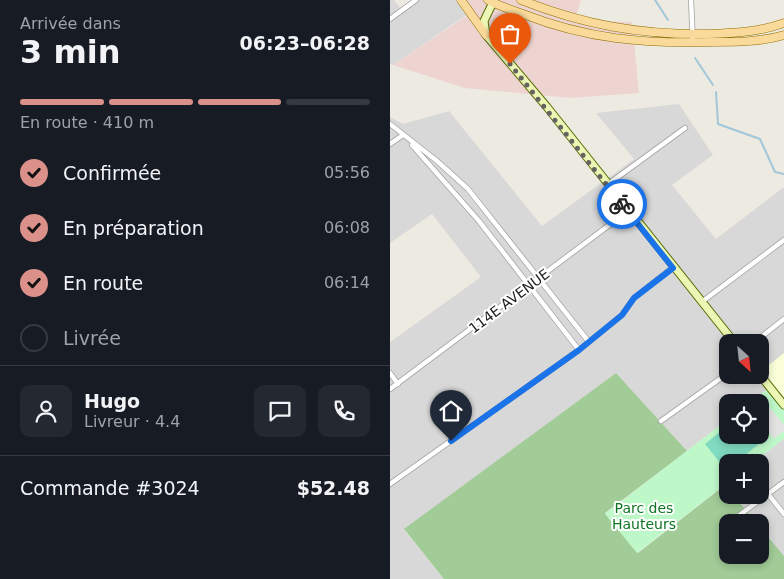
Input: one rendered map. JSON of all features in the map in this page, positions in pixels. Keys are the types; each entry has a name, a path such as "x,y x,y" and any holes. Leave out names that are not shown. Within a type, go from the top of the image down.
{"main road":[{"path":"461,0 673,268 703,301 728,334"},
{"path":"521,0 584,22 648,33 749,32 784,23"},
{"path":"486,34 484,21 491,1 547,23 585,34 618,40 693,43 767,39 784,35"},
{"path":"767,39 784,42"},
{"path":"767,384 784,405"}],"street":[{"path":"390,19 416,0"},
{"path":"690,0 693,43"},
{"path":"390,124 437,161 468,189 589,342"},
{"path":"607,185 685,128"},
{"path":"390,144 403,135"},
{"path":"403,135 440,174 579,350"},
{"name":"114E AVENUE","path":"390,389 628,211"},
{"path":"484,228 495,222"},
{"path":"703,301 784,240"},
{"path":"390,484 579,350 622,315 634,298 673,268"},
{"path":"765,334 784,319"},
{"path":"390,373 398,384"},
{"path":"661,421 719,379"},
{"path":"769,493 784,482"},
{"path":"769,495 784,514"},
{"path":"741,514 755,504"}],"shaded area":[{"path":"390,0 394,0 401,9 413,0 458,0 468,14 393,65 390,64"},
{"path":"458,0 581,0 575,20 632,22 639,93 571,98 465,88 393,65 468,15"},
{"path":"679,104 713,155 672,185 716,239 784,187 784,406 769,388 761,394 719,394 719,426 687,451 616,373 404,530 444,579 390,579 390,342 481,277 432,214 390,243 390,117 403,124 449,111 542,226 634,159 596,113"},
{"path":"784,353 784,405 769,384 769,365"},
{"path":"769,407 784,425 784,431 774,439 769,433"},
{"path":"784,438 784,556 769,538 769,514 749,514 741,504 769,504 769,454 763,454"}],"green space":[{"path":"616,373 687,451 605,513 638,553 719,490 719,504 741,504 749,514 719,514 719,564 769,564 769,538 784,556 784,579 444,579 404,529"},
{"name":"Parc des Hauteurs","path":"769,388 784,407 784,439 764,454 719,454 719,489 637,553 605,514 719,426 719,444 769,444 769,394 761,394"},
{"path":"719,433 719,444 759,444 746,454 719,454 719,461 705,444"}],"waterway":[{"path":"655,0 668,20"},
{"path":"695,58 713,85"},
{"path":"716,92 718,124 760,139 775,172 784,174"}],"way so far":[{"path":"510,64 547,107 622,204"}],"route":[{"path":"451,441 579,350 622,315 634,298 673,268 622,204"}]}
